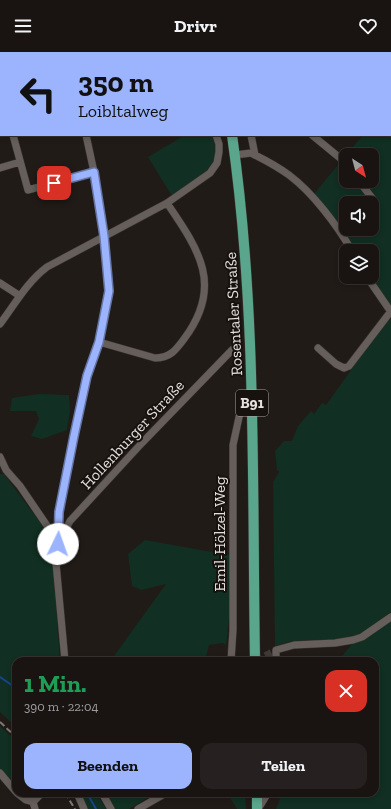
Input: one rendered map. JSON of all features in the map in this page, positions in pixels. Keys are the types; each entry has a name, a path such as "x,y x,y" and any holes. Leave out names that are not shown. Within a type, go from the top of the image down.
{"main road":[{"name":"Rosentaler Straße","path":"232,136 244,232 249,312 252,388 255,657"},
{"path":"257,797 258,809"}],"street":[{"path":"12,136 28,190 94,172"},
{"path":"58,544 59,512 74,436 87,376 99,342 109,291 104,236 94,172 86,136"},
{"path":"0,324 35,276 47,267 167,203 210,173 217,163 219,152 219,144 216,136"},
{"path":"251,136 255,154"},
{"path":"313,136 339,157"},
{"path":"235,155 255,154 296,180 339,230"},
{"path":"0,168 20,162"},
{"path":"364,188 370,196"},
{"path":"99,342 155,358 162,358 169,356 175,351 190,331 196,320 205,289 203,272 195,247 167,203"},
{"path":"0,283 20,296"},
{"path":"318,348 336,364 344,368 349,366 391,311 372,284"},
{"name":"Hollenburger Straße","path":"65,657 56,563 58,544 70,521 135,450 232,350"},
{"name":"Emil-Hölzel-Weg","path":"232,657 233,445 241,408"},
{"path":"0,457 6,470 20,486 58,544"},
{"path":"276,657 276,650 294,644 335,643 362,637 391,617"},
{"path":"0,773 12,786"},
{"path":"23,797 34,806 40,797"},
{"path":"79,797 84,809"},
{"path":"104,797 111,809"},
{"path":"138,809 159,797"},
{"path":"258,809 266,797"}],"green space":[{"path":"183,136 213,136 217,147 216,155 208,169 201,176 172,196 148,157"},
{"path":"362,136 391,136 391,306 376,284 379,284 379,244 349,244 343,236 379,236 379,196 339,196 339,230 314,194 339,164 339,188 379,188 379,148 352,148"},
{"path":"391,319 391,612 366,631 354,636 338,639 292,641 275,646 273,482 279,472 277,470 275,451 284,441 292,441 298,426 311,411 314,414 322,403 326,405 384,324"},
{"path":"39,394 69,395 70,411 67,430 42,439 31,436 39,419 36,411 10,411 12,398"},
{"path":"0,474 4,474 51,537 60,657 12,657 12,723 0,712"},
{"path":"145,540 229,555 229,619 226,645 223,643 209,645 206,657 111,657 114,656 166,584 141,590 132,586 128,554"},
{"path":"391,620 391,809 276,809 280,797 379,797 379,657 341,657 353,643 365,638"},
{"path":"0,726 12,737 12,783 0,769"},
{"path":"82,797 98,797 106,809 88,809"},
{"path":"107,797 148,797 129,809 114,809"},
{"path":"230,797 245,797 246,809 237,809"}],"waterway":[{"path":"0,677 12,685"},
{"path":"89,797 96,809"}],"tunnel":[{"path":"263,657 276,650"}],"railway":[{"path":"0,722 12,733"},
{"path":"68,797 75,809"}],"route":[{"path":"54,183 94,172 104,236 109,291 99,342 87,376 74,436 59,512 58,544"}]}
